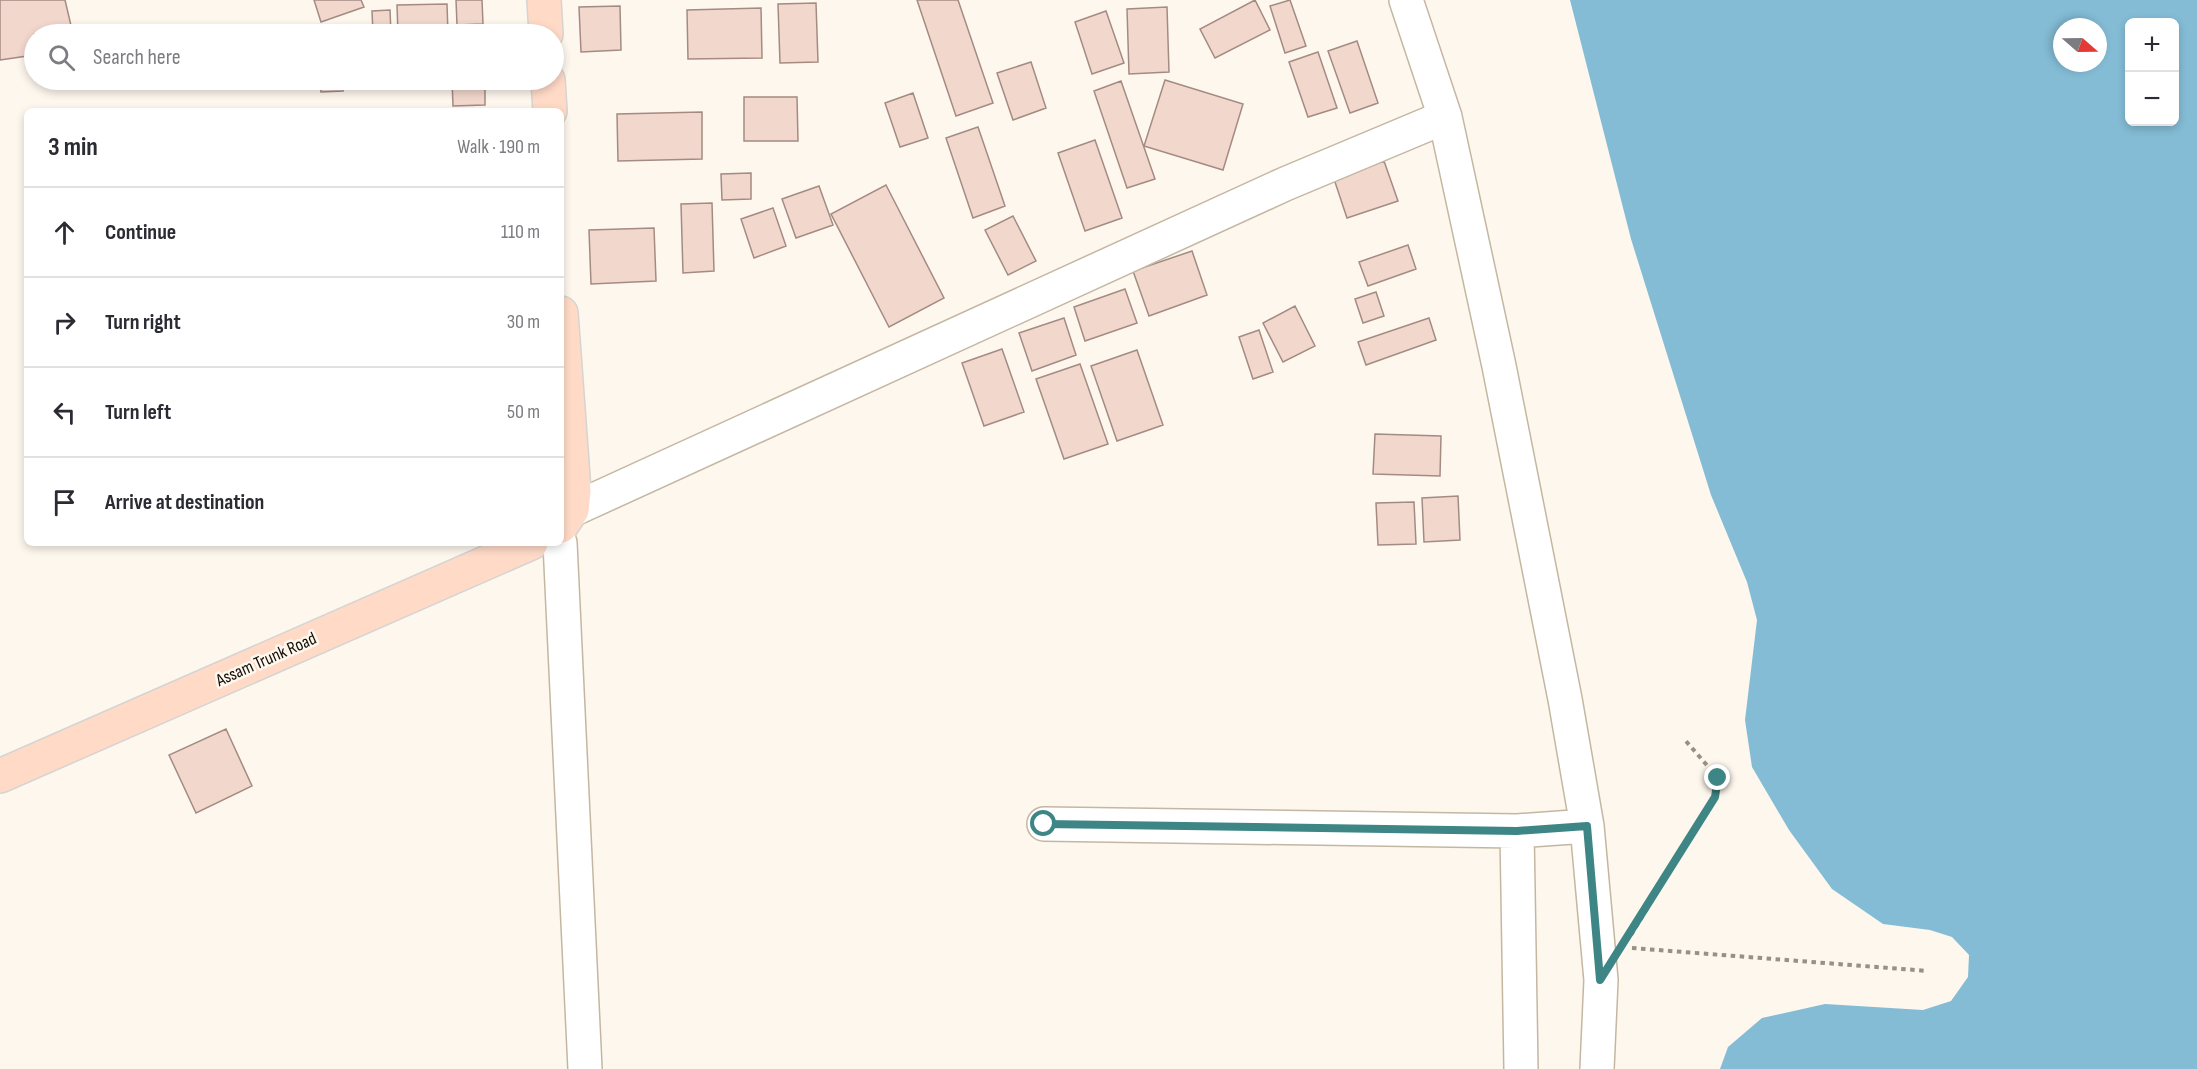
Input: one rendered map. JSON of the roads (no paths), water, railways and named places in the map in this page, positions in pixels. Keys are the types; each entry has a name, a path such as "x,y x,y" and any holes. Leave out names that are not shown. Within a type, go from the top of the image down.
{"main road":[{"path":"544,0 545,24"},
{"path":"549,90 550,108"},
{"path":"564,354 574,491 567,518"},
{"name":"Assam Trunk Road","path":"0,776 524,546"}],"street":[{"path":"1407,0 1445,117 1499,366 1565,699 1587,826 1600,980 1597,1069"},
{"path":"567,518 1285,184 1445,117"},
{"path":"560,546 585,1069"},
{"path":"1044,824 1517,831 1587,826"},
{"path":"1517,831 1521,1069"}],"water":[{"path":"1570,0 2197,0 2197,1069 1720,1069 1728,1047 1762,1018 1825,1004 1923,1010 1951,1001 1968,977 1969,955 1952,937 1930,930 1883,924 1832,889 1789,830 1752,767 1745,720 1757,620 1747,582 1711,495 1631,239"}]}
